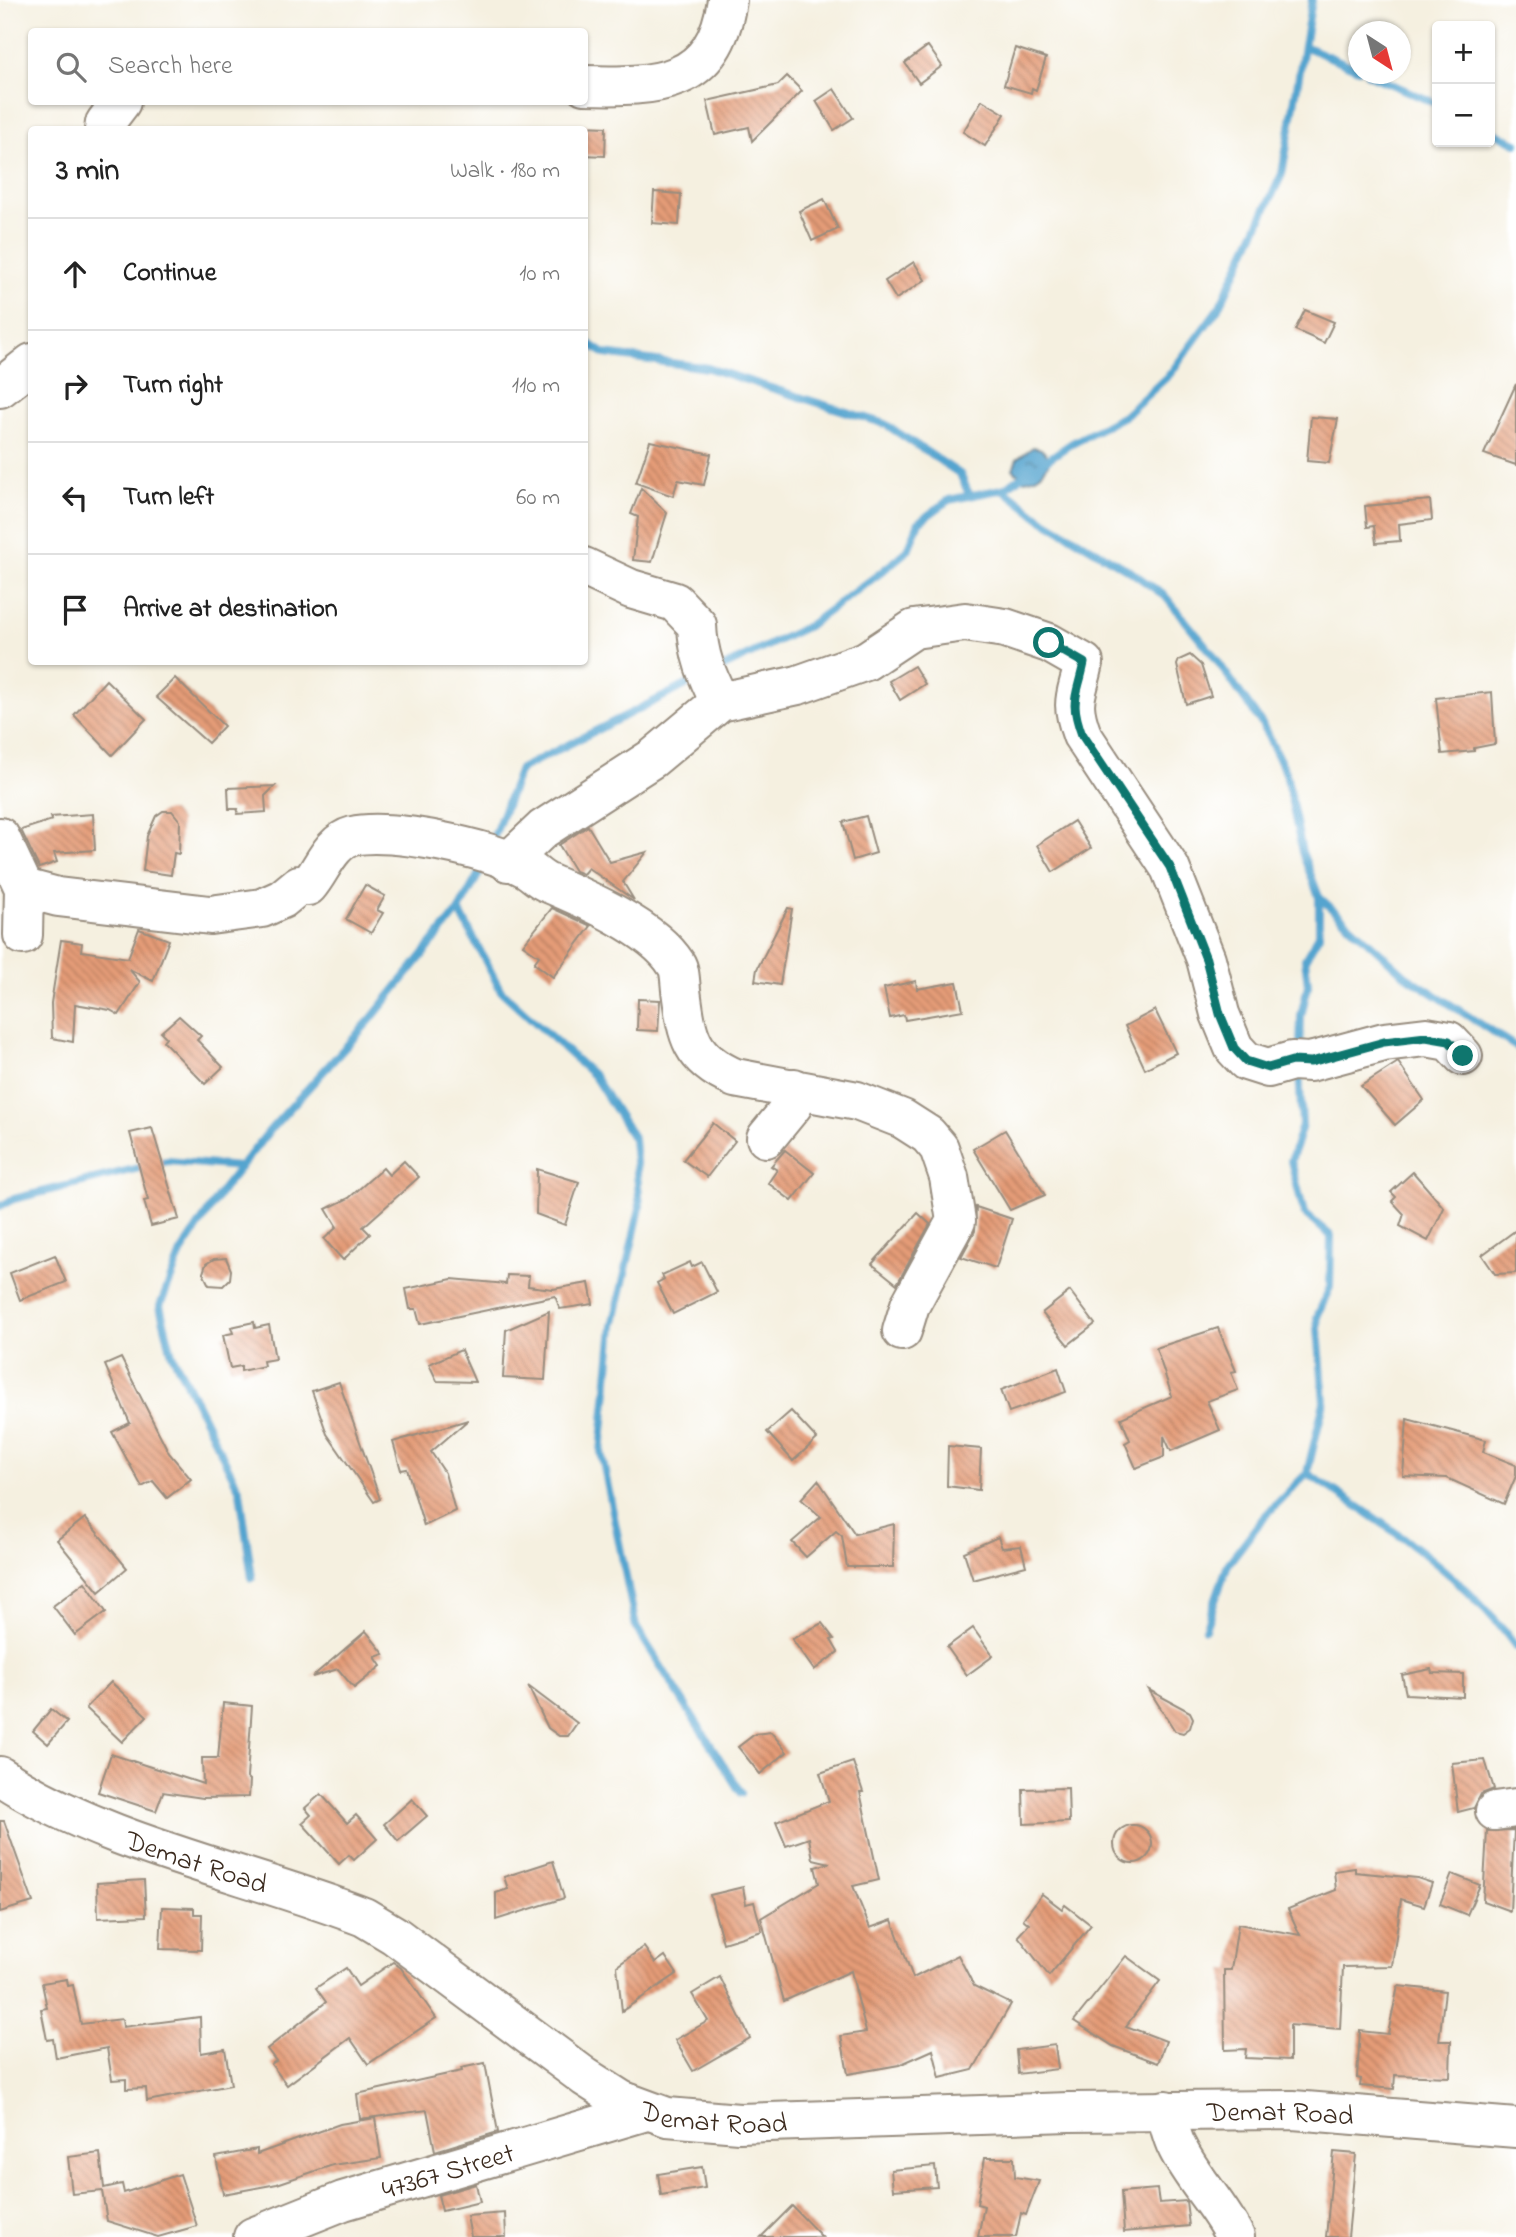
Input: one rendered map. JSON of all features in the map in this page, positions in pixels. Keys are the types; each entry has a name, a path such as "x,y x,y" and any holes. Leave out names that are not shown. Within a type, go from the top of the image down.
{"street":[{"path":"588,85 656,84 684,73 718,41 727,0"},
{"path":"105,126 119,105"},
{"path":"0,388 28,366"},
{"path":"588,569 631,589 675,602 697,625 698,648 704,669 720,702"},
{"path":"508,862 543,829 653,758 720,702 798,685 866,661 914,629 965,622 1005,628 1071,653 1084,663 1073,699 1074,713 1082,735 1170,867 1206,959 1220,1014 1234,1048 1246,1061 1268,1068 1384,1042 1426,1037 1449,1041 1463,1056"},
{"path":"24,888 58,897 209,915 262,908 282,899 299,886 308,886 321,872 334,846 352,836 386,833 459,846 508,862 602,905 669,955 678,966 686,1029 693,1048 710,1065 735,1079 857,1101 904,1119 928,1135 939,1147 949,1177 956,1221 911,1305 902,1331"},
{"path":"0,837 24,888 23,935"},
{"path":"766,1138 793,1105 794,1088"},
{"name":"Demat Road","path":"0,1776 48,1805 94,1825 364,1917 394,1936 585,2077 621,2100 667,2118 738,2123 1166,2110 1293,2110 1516,2128"},
{"path":"1166,2110 1175,2144 1189,2168 1213,2199 1235,2237"},
{"name":"47367 Street","path":"253,2237 344,2201 646,2111"}],"water":[{"path":"1033,447 1041,449 1050,458 1041,474 1024,480 1013,469 1017,459"}],"building":[{"path":"928,46 942,66 919,83 905,63"},
{"path":"1015,48 1046,58 1036,90 1032,88 1031,93 1004,85"},
{"path":"787,76 802,91 752,141 749,127 715,135 707,101 778,85"},
{"path":"834,89 853,118 834,130 816,101"},
{"path":"982,100 1005,114 985,146 963,132"},
{"path":"588,126 606,127 605,156 588,155"},
{"path":"654,192 681,194 679,225 652,223"},
{"path":"824,199 838,229 812,241 799,211"},
{"path":"914,262 925,280 896,299 885,281"},
{"path":"1305,310 1334,322 1324,343 1295,330"},
{"path":"1516,384 1516,465 1484,454"},
{"path":"1311,417 1338,419 1329,463 1307,461"},
{"path":"650,441 711,454 704,485 678,480 673,496 636,483"},
{"path":"641,488 667,513 652,562 633,560 638,517 631,514"},
{"path":"1430,500 1432,520 1399,524 1400,541 1376,543 1374,526 1367,527 1365,506"},
{"path":"1190,655 1201,665 1211,696 1186,704 1177,665 1179,660"},
{"path":"914,666 925,684 900,700 889,681"},
{"path":"175,678 224,726 208,743 156,697"},
{"path":"106,680 146,719 112,755 74,715"},
{"path":"1492,692 1495,744 1474,748 1474,751 1442,754 1436,698"},
{"path":"275,786 265,796 266,812 237,814 238,809 229,809 228,788"},
{"path":"163,811 172,811 180,821 179,854 174,853 171,875 143,871 147,836 156,816"},
{"path":"93,814 95,850 54,853 57,862 39,868 21,830 52,820 51,817"},
{"path":"866,816 876,853 853,860 843,822"},
{"path":"1074,821 1091,848 1053,872 1037,845"},
{"path":"588,826 610,862 647,852 623,882 634,900 588,868 583,874 575,871 559,845"},
{"path":"365,885 385,896 377,910 383,913 371,933 346,919"},
{"path":"552,908 591,926 553,977 534,963 539,956 523,945"},
{"path":"788,908 792,909 780,985 755,981 757,969"},
{"path":"139,929 169,940 153,981 129,969 140,982 119,1015 110,1010 75,1004 73,1042 52,1038 51,1003 61,940 82,943 81,951 128,958"},
{"path":"916,981 917,989 957,982 963,1010 905,1020 904,1015 890,1018 884,988"},
{"path":"638,999 660,1000 658,1031 637,1030"},
{"path":"1155,1010 1176,1053 1145,1069 1125,1026"},
{"path":"179,1016 201,1036 197,1040 223,1067 205,1084 163,1041 166,1037 161,1032"},
{"path":"1398,1062 1424,1100 1395,1125 1361,1086"},
{"path":"713,1123 735,1141 707,1177 683,1160"},
{"path":"152,1128 179,1219 151,1226 144,1201 148,1200 130,1133"},
{"path":"1005,1130 1045,1195 1010,1210 973,1149"},
{"path":"785,1150 814,1173 792,1201 768,1183 777,1170 771,1166"},
{"path":"404,1161 419,1177 363,1227 370,1234 343,1260 324,1239 337,1227 326,1209 349,1198 383,1168 389,1175"},
{"path":"537,1169 579,1182 565,1225 536,1214"},
{"path":"1413,1172 1444,1208 1428,1241 1400,1226 1404,1214 1392,1201 1396,1197 1391,1192"},
{"path":"976,1207 1012,1219 996,1268 961,1257 975,1231"},
{"path":"918,1213 930,1224 897,1284 872,1264"},
{"path":"1516,1230 1516,1273 1495,1274 1482,1255"},
{"path":"55,1255 66,1282 20,1300 10,1273"},
{"path":"226,1258 231,1270 230,1279 223,1286 209,1285 203,1273 206,1264 214,1259"},
{"path":"690,1262 692,1267 702,1262 717,1292 673,1314 657,1283 664,1279 662,1275"},
{"path":"507,1275 529,1276 528,1286 553,1289 589,1283 593,1304 560,1309 555,1296 420,1324 416,1309 410,1309 406,1289 452,1279 506,1284"},
{"path":"1070,1291 1095,1324 1068,1345 1042,1313"},
{"path":"549,1311 545,1380 503,1378 506,1330"},
{"path":"254,1322 255,1328 269,1325 275,1359 263,1361 264,1366 241,1371 241,1366 230,1368 223,1335 233,1333 231,1327"},
{"path":"1218,1328 1236,1371 1231,1372 1238,1390 1207,1401 1220,1430 1171,1451 1164,1436 1164,1457 1136,1468 1125,1443 1130,1440 1121,1418 1172,1396 1156,1348"},
{"path":"461,1350 475,1382 437,1381 429,1364"},
{"path":"121,1358 169,1453 191,1479 167,1498 153,1481 142,1487 112,1432 130,1423 105,1365"},
{"path":"1058,1368 1066,1392 1009,1412 1001,1390"},
{"path":"339,1382 380,1499 374,1502 327,1434 312,1391"},
{"path":"791,1411 817,1439 793,1461 767,1432"},
{"path":"1407,1419 1486,1440 1483,1452 1516,1465 1516,1476 1504,1504 1447,1478 1403,1476"},
{"path":"468,1420 431,1452 445,1473 455,1511 424,1526 407,1469 401,1470 393,1442"},
{"path":"948,1446 981,1449 979,1490 947,1486"},
{"path":"818,1480 855,1534 894,1524 893,1567 847,1567 842,1536 836,1531 806,1557 792,1542 821,1517 801,1499"},
{"path":"85,1518 127,1568 99,1592 57,1540"},
{"path":"998,1537 1002,1548 1021,1546 1026,1566 973,1580 964,1552"},
{"path":"85,1582 106,1612 75,1635 53,1606"},
{"path":"822,1623 834,1639 831,1640 838,1652 814,1670 792,1639"},
{"path":"973,1628 993,1656 967,1675 947,1647"},
{"path":"366,1631 384,1654 375,1657 381,1666 354,1688 338,1669 312,1677"},
{"path":"1431,1669 1432,1673 1463,1674 1463,1697 1406,1694 1402,1675"},
{"path":"111,1682 147,1716 122,1742 86,1708"},
{"path":"528,1686 577,1723 568,1736 559,1736 548,1728"},
{"path":"1149,1690 1190,1712 1193,1718 1190,1728 1183,1733 1175,1731"},
{"path":"223,1703 252,1706 247,1777 250,1780 249,1797 203,1798 163,1792 156,1811 98,1792 111,1754 203,1784 202,1758 218,1758"},
{"path":"51,1709 67,1722 48,1744 33,1731"},
{"path":"771,1732 787,1752 760,1774 738,1747 755,1734"},
{"path":"1485,1760 1494,1789 1481,1794 1474,1808 1458,1812 1452,1763"},
{"path":"853,1762 863,1792 860,1792 879,1880 853,1886 870,1928 892,1920 913,1978 958,1955 974,1986 1011,2004 973,2070 940,2078 933,2050 899,2065 848,2074 841,2036 866,2032 851,1971 784,2001 761,1918 819,1883 815,1867 830,1863 813,1859 809,1838 786,1846 776,1822 829,1801 820,1773"},
{"path":"1068,1788 1069,1822 1024,1824 1023,1789"},
{"path":"321,1794 347,1823 356,1815 377,1839 354,1860 349,1855 339,1864 302,1823 311,1815 305,1808"},
{"path":"412,1799 427,1816 398,1841 384,1824"},
{"path":"0,1821 4,1821 33,1902 0,1912"},
{"path":"1133,1825 1146,1831 1152,1844 1146,1857 1133,1863 1120,1857 1114,1844 1120,1831"},
{"path":"1514,1830 1510,1911 1483,1901 1487,1831"},
{"path":"553,1861 564,1898 496,1920 496,1893 508,1889 504,1877"},
{"path":"1355,1868 1355,1872 1417,1878 1432,1883 1424,1906 1401,1899 1392,1966 1343,1967 1340,2029 1290,2025 1290,2060 1245,2058 1246,2049 1225,2050 1224,1970 1231,1970 1238,1924 1300,1935 1288,1909 1336,1890 1334,1871"},
{"path":"1452,1874 1480,1885 1467,1915 1440,1904"},
{"path":"144,1880 146,1916 98,1918 97,1883"},
{"path":"743,1887 746,1904 754,1902 762,1931 723,1943 710,1895"},
{"path":"1042,1894 1062,1909 1065,1905 1091,1925 1049,1976 1018,1936 1029,1924 1023,1919"},
{"path":"162,1907 194,1908 194,1914 202,1914 201,1950 160,1949"},
{"path":"644,1947 655,1963 665,1956 677,1974 622,2011 617,1966"},
{"path":"1126,1956 1160,1981 1126,2026 1166,2041 1158,2063 1113,2046 1074,2021"},
{"path":"393,1962 401,1968 436,2018 368,2064 350,2038 287,2085 271,2064 276,2061 267,2049 326,2002 316,1988 346,1968 358,1986"},
{"path":"720,1977 750,2038 693,2071 675,2040 708,2021 692,1994"},
{"path":"67,1979 68,1986 73,1985 81,2024 122,2019 123,2027 200,2017 201,2053 225,2049 231,2085 147,2101 146,2088 126,2089 126,2079 112,2080 107,2048 56,2058 53,2039 47,2040 41,2009 47,2008 42,1983"},
{"path":"1398,1986 1445,1991 1439,2041 1451,2041 1450,2077 1395,2075 1394,2089 1360,2086 1361,2079 1357,2078 1360,2031 1388,2034"},
{"path":"1055,2045 1058,2069 1018,2074 1016,2050"},
{"path":"485,2063 498,2132 435,2151 427,2110 360,2119 357,2094 462,2071 461,2068"},
{"path":"375,2118 381,2158 333,2165 277,2184 223,2194 216,2157 257,2149 257,2154 340,2124"},
{"path":"1334,2152 1356,2154 1348,2237 1326,2237"},
{"path":"100,2153 104,2188 122,2184 124,2193 180,2174 197,2226 158,2237 107,2221 102,2191 72,2194 68,2157"},
{"path":"985,2158 1014,2158 1015,2177 1039,2181 1026,2215 1021,2213 1016,2237 978,2237 984,2206 977,2204"},
{"path":"935,2166 937,2187 893,2190 891,2170"},
{"path":"702,2167 705,2188 661,2195 658,2174"},
{"path":"476,2184 480,2202 442,2211 438,2195"},
{"path":"1157,2189 1159,2203 1186,2201 1189,2226 1124,2232 1121,2192"},
{"path":"792,2206 822,2237 761,2237"},
{"path":"505,2213 506,2237 471,2237 467,2216"}],"waterway":[{"path":"1041,464 1072,443 1124,416 1170,374 1220,306 1282,174 1312,0"},
{"path":"1304,46 1348,65"},
{"path":"1391,84 1432,102"},
{"path":"1495,132 1516,143"},
{"path":"588,343 605,354 708,368 885,424 960,474 969,494"},
{"path":"720,669 808,626 879,574 908,550 919,522 949,500 1003,489 1027,473"},
{"path":"1003,489 1040,518 1130,571 1165,596 1211,652 1262,724 1286,773 1302,852 1319,897 1319,935 1305,959 1308,985 1301,1016 1300,1051"},
{"path":"491,844 520,769 698,679"},
{"path":"481,870 459,910 501,991 594,1076 634,1139 640,1208 613,1326 601,1452 636,1627 741,1793"},
{"path":"1319,897 1405,975 1516,1047"},
{"path":"252,1578 240,1491 172,1354 160,1306 181,1253 223,1189 270,1130 371,1019 459,910"},
{"path":"1205,1629 1228,1564 1264,1517 1307,1473 1324,1402 1317,1317 1330,1287 1331,1236 1304,1213 1291,1161 1302,1125 1299,1071"},
{"path":"0,1206 14,1199 167,1161 241,1167"},
{"path":"1307,1473 1393,1530 1447,1572 1472,1595 1516,1647"}],"route":[{"path":"1049,643 1071,653 1084,663 1073,699 1074,713 1082,735 1170,867 1206,959 1220,1014 1234,1048 1246,1061 1268,1068 1292,1061 1311,1062 1384,1042 1426,1037 1449,1041 1463,1056"}]}
